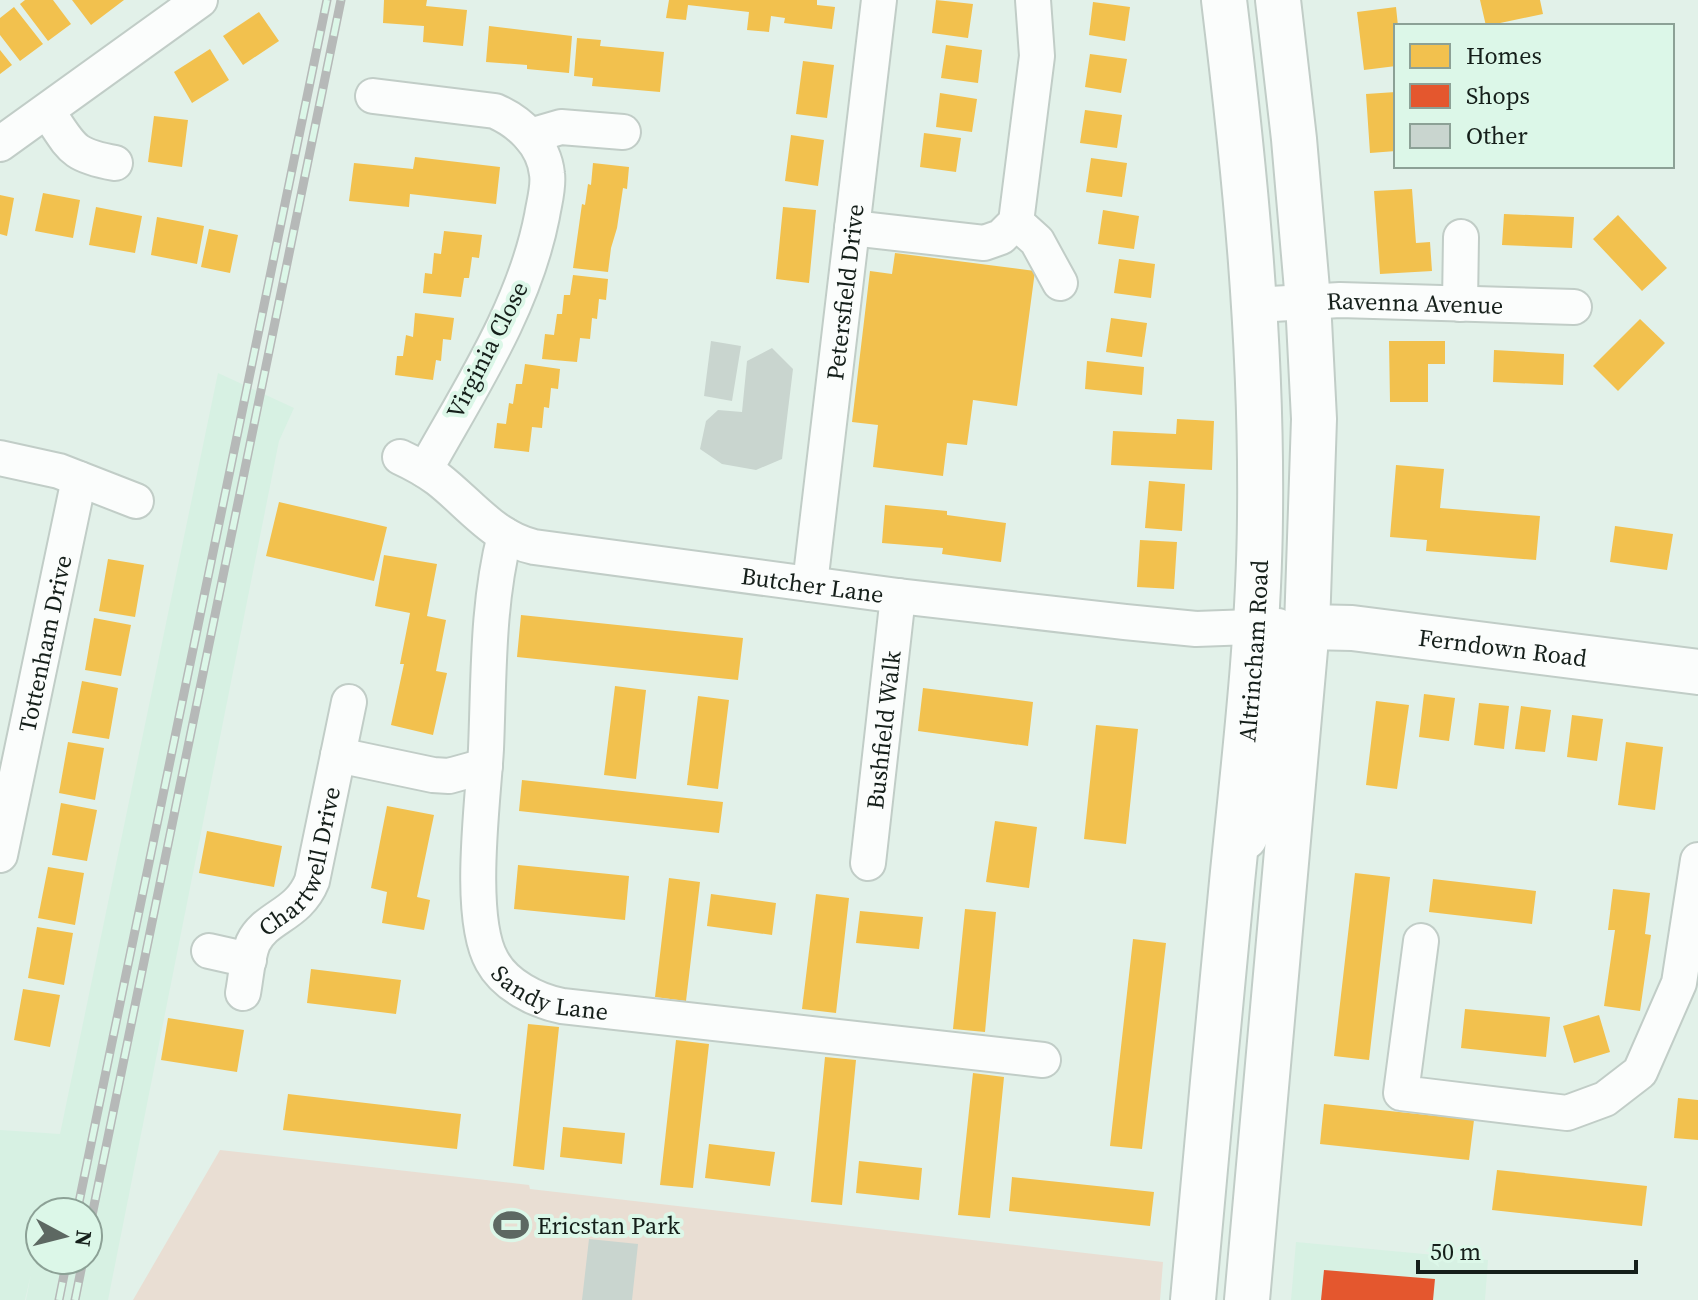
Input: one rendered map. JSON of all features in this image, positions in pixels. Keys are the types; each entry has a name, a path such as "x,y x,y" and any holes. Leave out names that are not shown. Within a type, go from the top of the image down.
{"main road":[{"name":"Altrincham Road","path":"1193,1300 1256,626 1260,520 1261,409 1255,305 1242,146 1224,0"},
{"name":"Altrincham Road","path":"1247,1300 1307,627 1314,419 1308,301 1278,0"},
{"name":"Ferndown Road","path":"1307,627 1352,628 1698,672"},
{"path":"1235,857 1253,820 1265,779 1278,646 1282,639 1307,627"}],"street":[{"path":"0,144 200,0"},
{"name":"Petersfield Drive","path":"810,584 879,0"},
{"path":"852,228 984,243 1001,237 1016,222 1037,56 1033,0"},
{"name":"Virginia Close","path":"373,95 484,108 509,117 530,136 544,160 547,174 537,242 510,315 412,463"},
{"path":"47,111 80,154 115,163"},
{"path":"530,136 561,127 623,132"},
{"path":"1016,222 1037,241 1060,283"},
{"path":"1460,304 1461,237"},
{"name":"Ravenna Avenue","path":"1255,305 1308,301 1574,307"},
{"path":"0,458 43,467 136,501"},
{"name":"Butcher Lane","path":"412,463 505,535 521,544 558,551 898,596 1196,629 1307,627"},
{"name":"Tottenham Drive","path":"0,855 15,710 79,479"},
{"name":"Sandy Lane","path":"505,535 493,598 480,851 482,929 486,947 501,975 539,1001 672,1020 1043,1060"},
{"name":"Bushfield Walk","path":"868,863 898,596"},
{"name":"Chartwell Drive","path":"243,993 249,960 258,935 307,894 316,867 349,702"},
{"name":"Chartwell Drive","path":"338,755 433,775 449,776 485,766"},
{"path":"1421,941 1401,1093 1567,1113 1605,1099 1640,1072 1689,984 1698,860"},
{"name":"Chartwell Drive","path":"209,951 249,960"}],"shaded area":[{"path":"218,373 294,408 279,441 108,1300 26,1300 31,1276 104,1276 104,1196 24,1196 24,1276 31,1276 25,1300 0,1300 0,1130 60,1134"},
{"name":"Ericstan Park","path":"220,1150 1163,1262 1160,1300 133,1300"},
{"path":"1296,1242 1488,1260 1485,1300 1291,1300"}],"building: Homes":[{"path":"25,0 53,0 71,24 48,41 20,4"},
{"path":"72,0 124,0 91,25"},
{"path":"384,0 427,0 426,6 467,10 463,46 423,42 424,26 383,23"},
{"path":"669,0 817,0 817,5 835,7 832,29 784,23 785,18 771,16 769,32 747,30 749,12 688,5 686,20 666,18"},
{"path":"936,0 973,4 968,38 932,33"},
{"path":"1480,0 1540,0 1543,14 1486,24"},
{"path":"1093,2 1130,7 1125,41 1089,35"},
{"path":"14,7 43,44 20,61 0,35 0,18"},
{"path":"1396,7 1394,66 1364,70 1357,12"},
{"path":"259,12 279,41 243,65 223,36"},
{"path":"489,26 572,36 569,73 527,69 527,65 486,62"},
{"path":"577,38 601,40 600,46 664,52 660,92 592,86 593,78 574,76"},
{"path":"946,45 982,50 978,83 941,78"},
{"path":"210,49 229,80 192,103 174,72"},
{"path":"0,50 12,65 0,74"},
{"path":"1090,54 1127,59 1121,93 1085,87"},
{"path":"803,61 834,65 827,118 796,114"},
{"path":"1394,92 1394,151 1370,153 1366,94"},
{"path":"940,93 977,99 972,132 936,127"},
{"path":"1085,110 1122,115 1117,148 1080,143"},
{"path":"154,116 188,120 182,167 148,162"},
{"path":"924,133 961,138 956,172 920,167"},
{"path":"791,135 824,140 818,186 785,181"},
{"path":"415,157 500,167 496,204 410,194 409,207 349,201 354,163 413,169"},
{"path":"1091,158 1127,163 1122,197 1086,192"},
{"path":"593,163 629,167 608,272 573,268 582,204 585,205 588,184 591,185"},
{"path":"1412,189 1416,243 1430,242 1432,271 1380,274 1374,191"},
{"path":"43,193 80,200 73,238 35,231"},
{"path":"0,195 14,198 7,236 0,234"},
{"path":"96,207 142,216 135,253 89,245"},
{"path":"783,207 816,210 809,283 776,279"},
{"path":"1103,210 1139,216 1134,249 1098,244"},
{"path":"1504,214 1574,217 1572,248 1502,245"},
{"path":"1618,215 1667,268 1642,291 1593,239"},
{"path":"157,217 204,226 197,264 151,255"},
{"path":"209,229 238,235 230,273 201,267"},
{"path":"444,231 482,235 479,258 472,257 469,278 464,278 461,297 423,293 425,273 432,274 434,253 441,254"},
{"path":"895,253 1035,271 1017,406 973,400 967,445 947,443 943,476 873,467 878,425 852,422 870,271 892,274"},
{"path":"1119,259 1155,264 1151,298 1114,293"},
{"path":"573,275 608,279 606,300 599,299 597,319 592,318 590,339 580,338 577,362 542,359 545,334 554,335 557,314 562,314 564,295 570,295"},
{"path":"415,313 454,318 451,340 443,339 441,361 436,360 433,380 395,375 397,356 403,356 406,335 413,337"},
{"path":"1111,318 1147,323 1142,357 1106,352"},
{"path":"1640,319 1665,343 1618,391 1593,366"},
{"path":"1389,341 1445,341 1445,364 1428,364 1428,402 1390,402"},
{"path":"1494,350 1564,354 1563,385 1493,382"},
{"path":"1087,361 1144,367 1142,395 1085,389"},
{"path":"525,364 560,369 558,389 551,388 549,408 544,407 542,428 532,427 529,452 494,448 497,423 506,424 509,403 513,404 516,384 522,384"},
{"path":"1177,419 1214,421 1212,470 1111,465 1113,431 1176,434"},
{"path":"1396,465 1444,469 1440,508 1540,516 1536,560 1426,551 1427,540 1390,537"},
{"path":"1149,481 1185,484 1182,531 1145,528"},
{"path":"279,502 387,527 374,581 266,556"},
{"path":"885,505 947,511 947,515 1006,523 1001,562 942,554 943,548 882,543"},
{"path":"1615,526 1673,534 1667,570 1610,562"},
{"path":"1140,540 1177,542 1174,589 1137,587"},
{"path":"384,555 437,564 427,616 446,620 436,671 447,673 433,735 391,725 404,664 400,664 410,613 375,606"},
{"path":"108,559 144,565 135,617 99,611"},
{"path":"521,615 743,638 738,680 517,657"},
{"path":"94,618 131,625 121,676 85,670"},
{"path":"82,681 118,688 109,739 72,733"},
{"path":"615,686 646,690 636,779 604,775"},
{"path":"923,688 1033,702 1028,746 918,731"},
{"path":"1424,694 1455,698 1449,741 1419,737"},
{"path":"698,696 729,700 718,789 687,785"},
{"path":"1376,701 1409,705 1397,789 1366,785"},
{"path":"1479,703 1509,706 1504,749 1474,745"},
{"path":"1521,706 1551,710 1545,752 1515,749"},
{"path":"1572,715 1603,719 1597,761 1567,757"},
{"path":"1096,725 1138,729 1126,844 1084,839"},
{"path":"68,742 104,748 95,800 59,793"},
{"path":"1626,742 1663,747 1655,810 1618,805"},
{"path":"522,780 723,802 719,833 519,811"},
{"path":"61,803 97,810 87,861 52,855"},
{"path":"387,806 434,815 417,897 430,900 424,930 382,923 387,892 371,888"},
{"path":"995,821 1037,827 1029,888 986,882"},
{"path":"207,831 282,846 274,887 199,873"},
{"path":"518,865 629,876 625,920 514,909"},
{"path":"48,867 84,873 75,925 38,918"},
{"path":"1355,873 1390,877 1369,1060 1334,1056"},
{"path":"669,878 700,882 686,1001 655,997"},
{"path":"1433,879 1536,891 1532,924 1429,912"},
{"path":"1613,889 1650,893 1645,934 1651,935 1640,1011 1604,1006 1615,930 1608,930"},
{"path":"711,894 776,903 772,935 707,926"},
{"path":"816,894 849,898 836,1013 802,1009"},
{"path":"965,909 996,912 985,1032 953,1029"},
{"path":"860,911 923,917 919,949 856,943"},
{"path":"37,927 73,933 64,985 28,978"},
{"path":"1133,939 1166,943 1142,1149 1110,1146"},
{"path":"311,969 401,980 396,1014 307,1003"},
{"path":"23,989 60,995 50,1047 14,1040"},
{"path":"1465,1009 1550,1017 1546,1057 1461,1048"},
{"path":"1599,1015 1610,1052 1574,1063 1563,1026"},
{"path":"168,1018 244,1030 237,1072 161,1060"},
{"path":"528,1024 559,1027 544,1170 513,1166"},
{"path":"676,1040 709,1044 693,1188 660,1185"},
{"path":"825,1057 856,1060 842,1205 811,1202"},
{"path":"973,1073 1004,1077 990,1218 958,1215"},
{"path":"288,1094 461,1114 457,1149 283,1130"},
{"path":"1678,1098 1698,1100 1698,1140 1674,1138"},
{"path":"1324,1104 1474,1120 1469,1160 1320,1144"},
{"path":"563,1127 625,1133 622,1164 560,1157"},
{"path":"709,1144 775,1152 770,1186 705,1178"},
{"path":"859,1161 922,1168 919,1200 856,1193"},
{"path":"1497,1170 1647,1186 1642,1226 1492,1210"},
{"path":"1012,1177 1154,1192 1150,1226 1009,1211"}],"building: Shops":[{"path":"1324,1270 1435,1279 1433,1300 1321,1300"}],"building: Other":[{"path":"711,341 741,346 732,401 704,396"},
{"path":"772,348 793,369 782,459 756,470 722,464 700,449 706,421 718,410 742,412 747,361"},
{"path":"589,1239 638,1244 632,1300 582,1300"}],"railway":[{"path":"80,1196 327,0"},
{"path":"96,1196 341,0"},
{"path":"59,1300 64,1276"},
{"path":"75,1300 80,1276"}],"place":[{"name":"Ericstan Park","path":"511,1225"}]}
